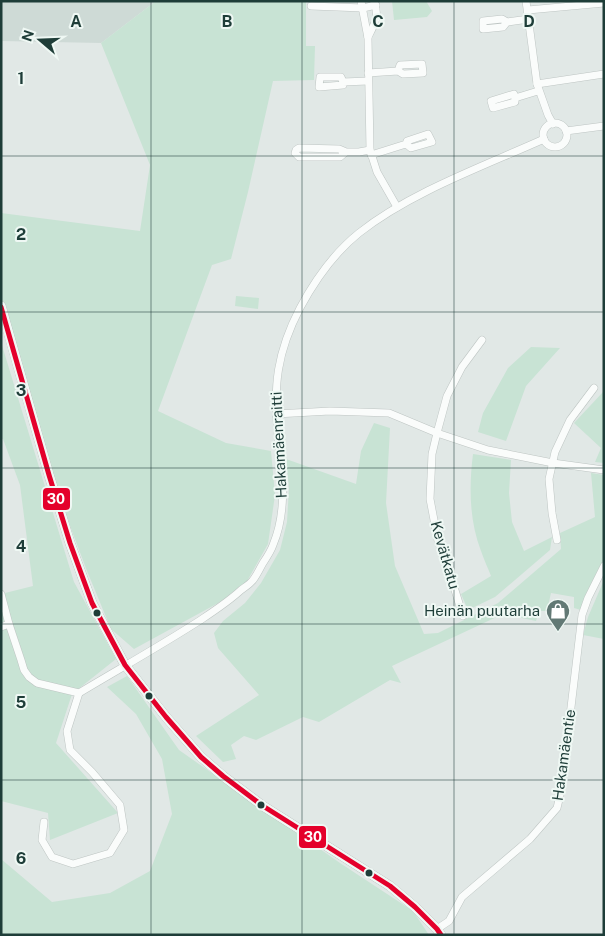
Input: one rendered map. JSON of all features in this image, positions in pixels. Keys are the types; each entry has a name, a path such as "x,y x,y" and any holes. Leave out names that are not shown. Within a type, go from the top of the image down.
{"street":[{"path":"526,1 537,87 553,124"},
{"path":"311,6 374,3 377,13 376,21 368,38"},
{"path":"528,10 604,3"},
{"path":"362,5 368,38 371,152 377,172 397,207"},
{"path":"507,22 529,19"},
{"path":"344,82 398,71"},
{"path":"515,98 537,87 604,74"},
{"path":"549,125 560,125 566,131 565,141 559,146 548,145 544,139 544,131 549,125"},
{"path":"566,131 604,126"},
{"name":"Hakamäenraitti","path":"79,693 222,606 253,580 273,546 281,520 283,490 276,414 276,378 280,357 290,330 310,289 326,267 359,233 397,207 438,186 544,139"},
{"path":"346,152 340,157 319,158 299,157 295,153 299,148 371,152 406,144"},
{"path":"319,149 319,158"},
{"path":"1,306 3,320 70,543 92,603 125,665 189,744 223,776 262,806 390,886 415,907 439,932"},
{"name":"Kevätkatu","path":"463,616 438,541 430,499 432,454 447,396 462,367 482,340"},
{"path":"557,540 549,479 555,452 570,420 594,388"},
{"path":"276,414 330,411 389,413 437,433 488,450 553,463 604,470"},
{"name":"Hakamäentie","path":"439,932 449,921 462,897 530,839 557,808 562,782 582,615 604,566"},
{"path":"1,594 24,670 37,683 79,693 67,731 70,750 120,805 124,830 110,853 73,864 52,857 42,840 44,822"},
{"path":"1,627 9,624"}],"shaded area":[{"path":"1,1 156,1 101,43 1,41"}],"green space":[{"path":"156,1 306,1 306,46 315,46 314,80 273,81 231,259 212,265 158,411 226,443 271,451 275,495 268,544 242,590 134,649 111,629 58,494 1,298 1,213 140,231 150,165 101,43"},
{"path":"392,1 426,1 432,11 427,17 394,20"},
{"path":"236,296 259,298 258,309 235,306"},
{"path":"1,342 74,582 116,659 72,694 56,743 118,813 50,840 48,813 1,801 1,594 33,586 20,485 3,439 1,439"},
{"path":"531,347 560,348 526,386 506,441 478,432 483,413 508,368"},
{"path":"604,391 604,463 595,462 601,448 574,423"},
{"path":"374,423 390,428 386,503 395,566 424,634 438,633 498,603 561,549 560,533 595,517 591,473 604,475 604,559 581,610 574,608 574,597 551,593 547,611 539,611 536,621 503,614 392,666 401,683 390,680 319,722 303,717 256,740 244,736 231,745 236,759 223,762 196,736 259,695 218,648 214,633 223,621 245,603 261,583 280,550 287,522 289,488 286,459 356,484 361,451"},
{"path":"473,454 511,460 509,493 512,522 524,551 552,537 550,550 495,597 468,610 461,594 491,576 477,539 472,515 471,478"},
{"path":"604,580 604,639 583,635 588,617"},
{"path":"127,676 179,750 340,863 413,911 429,935 1,935 1,859 52,902 110,893 150,871 172,814 162,759 136,714 107,687"}],"transit line":[{"name":"30","path":"1,307 70,543 92,603 125,665 166,717 201,757 223,776 263,806 390,886 415,907 441,935"}],"place":[{"name":"Heinän puutarha","path":"558,632"}]}
